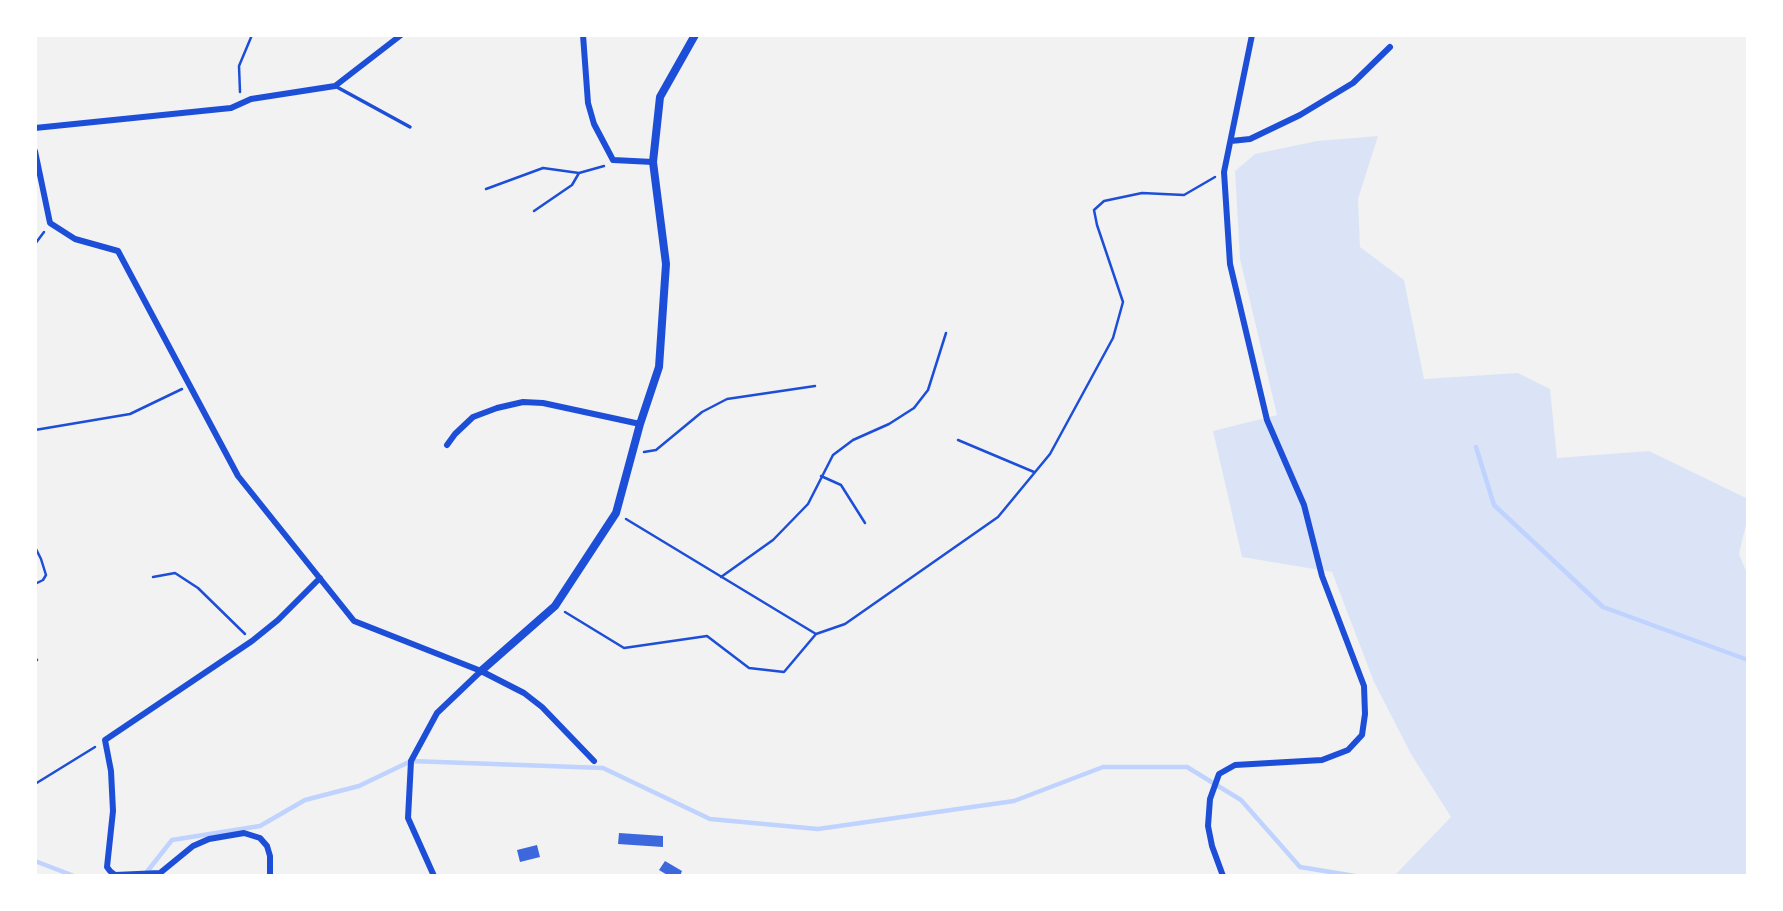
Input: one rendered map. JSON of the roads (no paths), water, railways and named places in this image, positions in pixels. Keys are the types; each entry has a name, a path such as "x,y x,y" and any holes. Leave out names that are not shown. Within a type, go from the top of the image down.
{"street":[{"path":"35,128 231,108 251,99 335,86 401,35"},
{"path":"583,35 588,103 594,124 613,160 653,162"},
{"path":"435,876 408,818 411,761 437,713 555,606 616,513 640,424 659,367 666,264 653,162 660,97 695,35"},
{"path":"1223,876 1208,826 1210,799 1219,774 1235,765 1322,760 1348,750 1362,735 1365,714 1364,686 1322,576 1304,505 1266,418 1230,264 1224,172 1252,35"},
{"path":"1231,141 1250,139 1300,115 1353,83 1390,47"},
{"path":"35,151 50,223 75,239 118,251 238,476 354,621 481,671 524,693 542,707 594,761"},
{"path":"447,445 473,418 497,408 523,402 543,403 640,424"},
{"path":"270,876 267,846 260,838 244,833 209,839 193,846 160,873 115,875 110,871 107,867 113,811 111,771 105,740 252,641 278,620 320,578"}],"lane":[{"path":"335,86 410,127"}],"waterway":[{"path":"1476,447 1494,505 1603,607 1748,660"},
{"path":"146,873 172,840 260,826 305,800 359,786 411,761 603,768 710,819 818,829 1014,801 1103,767 1187,767 1241,800 1300,867 1355,876"},
{"path":"35,861 74,876"}]}
